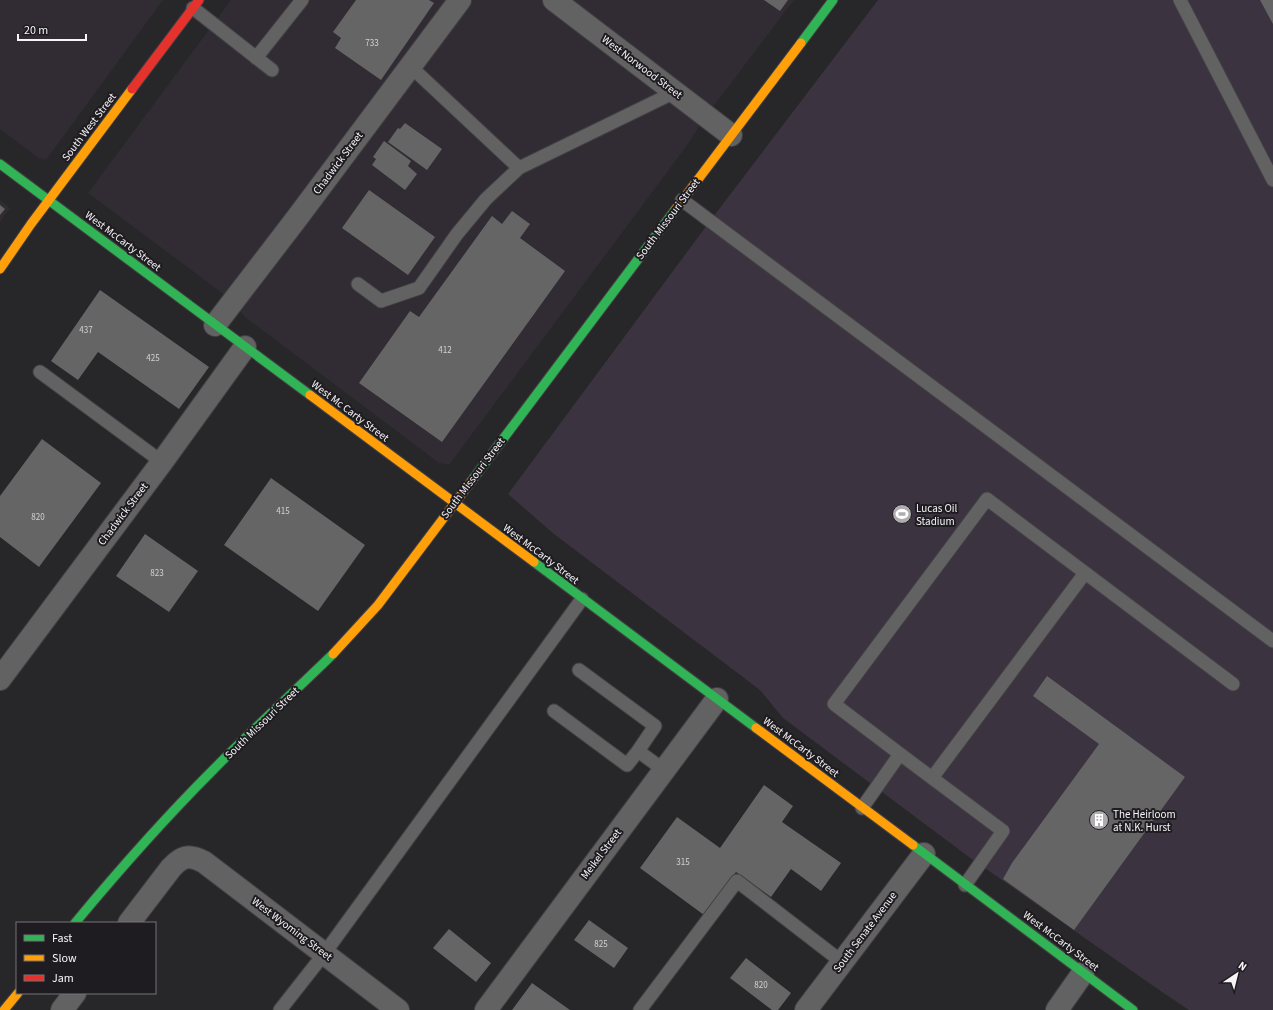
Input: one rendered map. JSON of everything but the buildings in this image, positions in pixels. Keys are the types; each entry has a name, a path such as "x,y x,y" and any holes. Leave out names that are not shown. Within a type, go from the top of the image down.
{"main road":[{"name":"South Missouri Street","path":"76,922 162,823 233,750 344,643 369,616 455,504 832,0"},
{"name":"South West Street","path":"0,269 48,201 196,4"},
{"name":"West McCarty Street","path":"0,164 230,336"},
{"name":"West Mc Carty Street","path":"230,336 455,504"},
{"name":"West McCarty Street","path":"455,504 1133,1010"},
{"path":"4,1010 17,994"}],"street":[{"name":"Chadwick Street","path":"0,679 162,462 230,336 302,212 460,0"},
{"name":"West Norwood Street","path":"554,0 731,135"},
{"name":"Meikel Street","path":"486,1010 717,699"},
{"name":"South Senate Avenue","path":"806,1010 924,854"},
{"name":"West Wyoming Street","path":"130,922 178,860 188,857 196,858 204,862 398,1010"},
{"path":"1057,1010 1083,973"},
{"path":"62,1010 74,994"}],"lane":[{"path":"256,58 302,0"},
{"path":"1180,0 1273,180"},
{"path":"196,4 256,58 272,70"},
{"path":"410,66 519,168"},
{"path":"358,284 381,301 419,288 458,234 486,199 519,168 675,92"},
{"path":"682,200 1273,641"},
{"path":"40,372 162,462"},
{"path":"965,885 1003,831 834,704 987,499 1234,684"},
{"path":"932,778 1086,572"},
{"path":"280,1010 324,954 582,599"},
{"path":"554,711 627,765 655,726 579,670"},
{"path":"638,751 664,770"},
{"path":"862,808 900,754"},
{"path":"640,1010 737,881 842,962"}],"shaded area":[{"path":"0,0 163,0 46,160 37,157 0,129"},
{"path":"231,0 794,0 706,116 688,144 449,465 439,463 245,317 232,302 218,290 88,193"},
{"name":"Lucas Oil Stadium","path":"878,0 1273,0 1273,1010 1189,1010 1162,992 969,857 783,718 760,690 554,534 508,494 710,221"},
{"path":"0,200 10,208 0,222"}],"traffic: fast":[{"path":"801,43 833,0"},
{"path":"0,164 310,395"},
{"path":"473,479 675,210"},
{"path":"534,562 756,728"},
{"path":"76,922 142,845 195,788 333,654"},
{"path":"913,845 1133,1010"}],"traffic: slow":[{"path":"675,210 801,43"},
{"path":"0,269 31,224 132,89"},
{"path":"310,395 534,562"},
{"path":"333,654 378,605 473,479"},
{"path":"756,728 913,845"},
{"path":"4,1010 17,994"}],"traffic: jam":[{"path":"132,89 199,0"}],"place":[{"name":"Lucas Oil Stadium","path":"902,514"},
{"name":"The Heirloom at N.K. Hurst","path":"1099,820"}]}
